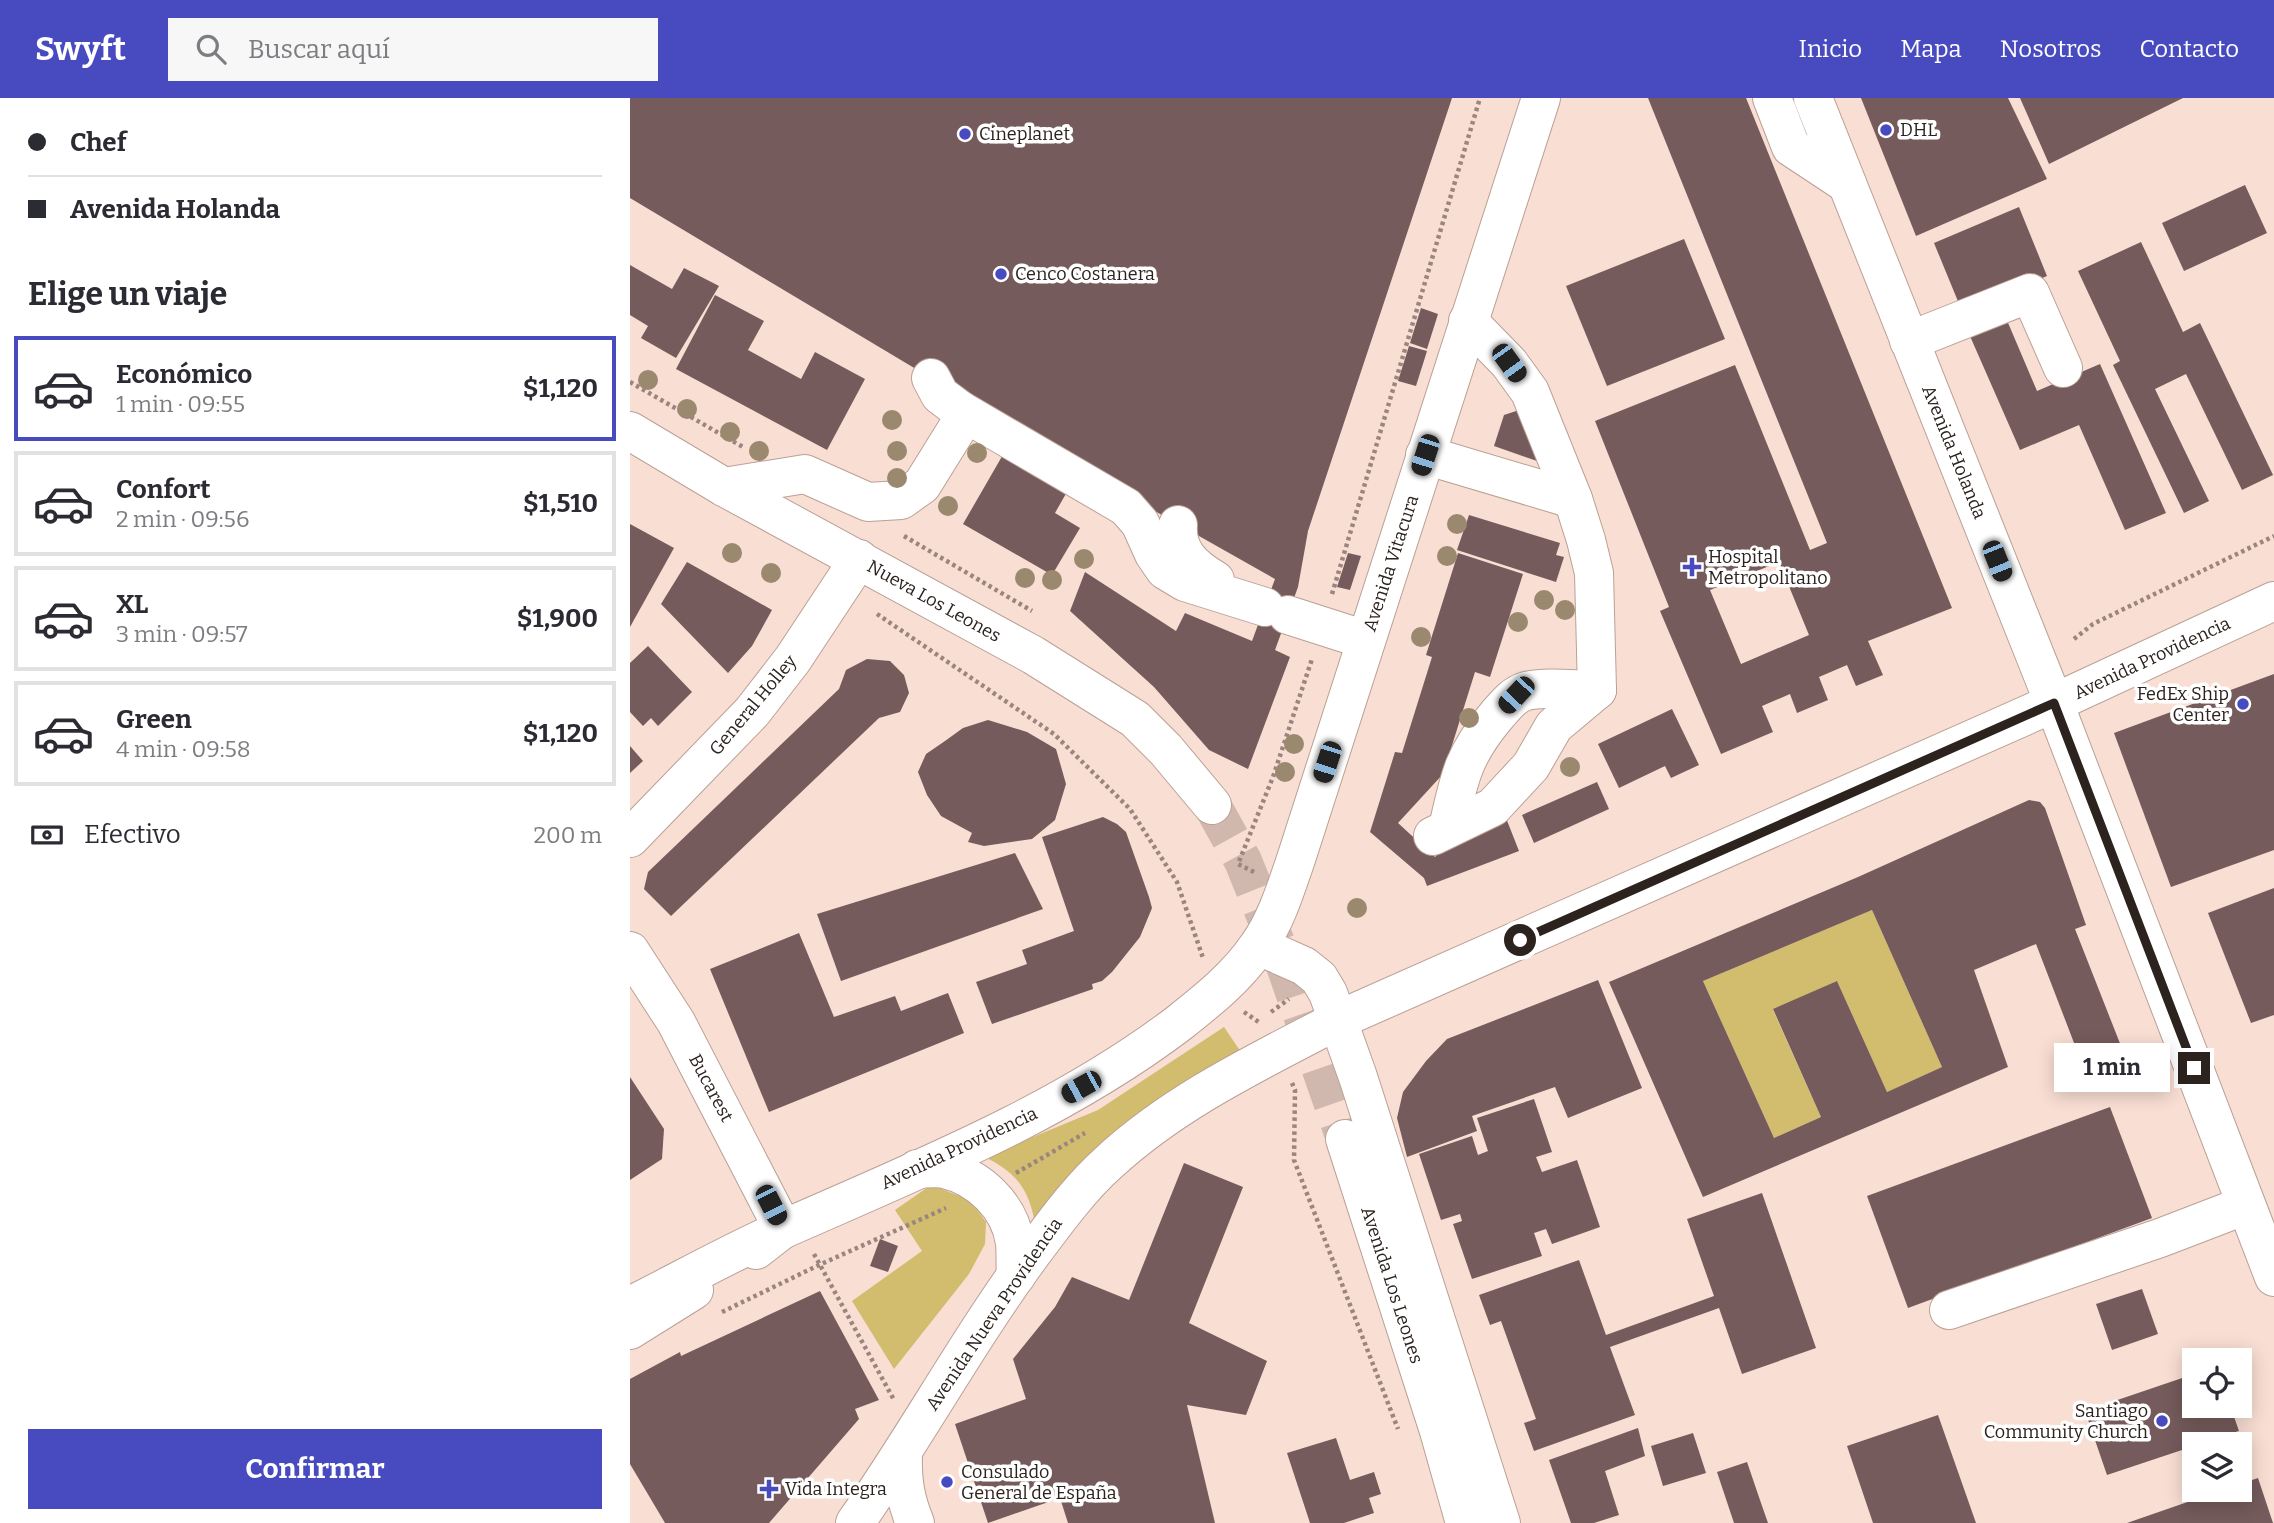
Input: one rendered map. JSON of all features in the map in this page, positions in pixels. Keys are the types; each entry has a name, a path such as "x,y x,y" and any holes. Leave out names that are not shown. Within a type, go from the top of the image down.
{"main road":[{"name":"Avenida Vitacura","path":"1259,946 1286,886 1541,98"},
{"path":"1772,98 1791,147 1847,184"},
{"name":"Avenida Holanda","path":"1813,98 2054,703 2274,1277"},
{"path":"1909,341 2030,293 2063,368"},
{"path":"1468,321 1509,363 1530,392 1573,499 1587,540 1594,573 1597,691"},
{"path":"931,378 940,395 960,410 1126,507 1140,523 1154,554 1165,570 1185,582 1366,640"},
{"path":"724,486 805,474 867,502 901,500 922,485 963,419 960,410"},
{"name":"Nueva Los Leones","path":"630,431 724,486 850,574 1033,655 1135,719 1166,750 1212,805"},
{"path":"1425,455 1573,499"},
{"path":"1178,525 1179,544 1185,557 1200,571 1292,616"},
{"name":"General Holley","path":"630,838 752,712 793,659 850,574"},
{"name":"Avenida Providencia","path":"1338,1020 2054,703 2274,601"},
{"path":"1529,691 1597,691 1554,726 1531,766 1493,807 1439,833 1459,775 1478,737 1516,695 1529,691"},
{"path":"1259,946 1304,966 1319,978 1328,993 1501,1523"},
{"name":"Avenida Providencia","path":"630,1306 790,1226 992,1134 1097,1078 1137,1054 1216,995 1259,946"},
{"name":"Bucarest","path":"630,951 676,1022 790,1226"},
{"name":"Avenida Nueva Providencia","path":"855,1523 908,1446 1016,1276 1063,1212 1107,1164 1174,1110 1338,1020"},
{"name":"Avenida Los Leones","path":"1345,1139 1439,1431 1465,1523"},
{"path":"917,1169 942,1169 966,1176 987,1190 1005,1213 1012,1232 1016,1276"},
{"path":"1949,1310 2160,1238 2246,1205"},
{"path":"630,1330 739,1263 790,1226"},
{"name":"Avenida Los Leones","path":"1439,1431 1477,1523"},
{"path":"908,1446 902,1480 907,1505 915,1523"}],"path":[{"path":"1286,886 1238,864 1273,777 1292,616 1480,98"},
{"path":"2074,639 2093,624 2274,536"},
{"path":"850,574 1054,734 1130,809 1177,882 1216,995 1259,1021 1295,1090 1294,1160 1402,1440"},
{"path":"790,1226 905,1419 908,1446"}],"shaded area":[{"path":"1872,910 1942,1067 1887,1092 1837,981 1773,1010 1821,1117 1774,1138 1703,981"},
{"path":"1224,1027 1241,1052 1037,1233 1031,1207 1022,1187 1008,1171 985,1157 1098,1110"},
{"path":"931,1185 970,1200 986,1222 985,1244 969,1274 894,1369 852,1301 922,1251 895,1210"}],"building":[{"name":"Cenco Costanera","path":"630,98 1452,98 1308,531 1298,587 1275,650 1290,657 1248,769 1209,750 1154,687 1070,611 1085,572 1176,631 1185,613 1252,641 1275,579 1130,497 630,198"},
{"path":"1648,98 1746,98 1952,608 1868,641 1883,675 1856,686 1847,665 1819,677 1828,700 1797,713 1790,694 1762,706 1773,732 1721,754 1660,611 1669,607 1595,421 1735,365 1810,550 1827,543","holes":["1779,562 1809,635 1741,664 1710,590"]},
{"path":"1861,98 2008,98 2047,179 1916,236"},
{"path":"2020,98 2183,98 2049,164"},
{"path":"2245,185 2267,233 2184,271 2162,223"},
{"path":"2019,207 2047,276 1962,311 1934,243"},
{"path":"1684,239 1725,339 1607,386 1566,286"},
{"path":"2141,242 2183,332 2200,323 2273,475 2242,490 2186,374 2155,389 2209,501 2184,513 2113,365 2120,361 2078,271"},
{"path":"630,265 672,289 684,268 719,286 676,358 641,338 648,326 630,315"},
{"path":"715,295 764,321 748,350 801,379 815,352 865,379 827,450 676,369"},
{"path":"1421,308 1438,314 1427,349 1410,343"},
{"path":"2003,311 2037,391 2100,364 2166,513 2125,530 2079,425 2020,450 1966,327"},
{"path":"1409,346 1427,351 1416,386 1398,381"},
{"path":"1528,407 1537,461 1494,446 1504,415"},
{"path":"1008,446 1072,483 1055,513 1080,528 1052,575 963,524"},
{"path":"1469,515 1560,543 1556,555 1564,557 1556,582 1457,550"},
{"path":"630,524 674,548 630,627"},
{"path":"1348,553 1361,556 1350,590 1337,587"},
{"path":"1458,553 1523,574 1490,677 1475,672 1443,774 1398,823 1435,857 1460,830 1504,813 1519,851 1427,886 1424,878 1370,832 1395,752 1402,753 1432,657 1426,655"},
{"path":"687,562 772,610 752,646 728,673 661,604"},
{"path":"648,646 692,692 658,726 651,718 643,726 630,712 630,663"},
{"path":"867,659 890,661 904,675 909,693 900,712 879,718 671,916 644,889 648,872 839,689 846,670"},
{"path":"2274,674 2274,850 2171,887 2114,733"},
{"path":"1672,709 1699,765 1671,778 1665,766 1619,788 1598,744"},
{"path":"988,720 1027,732 1056,749 1066,784 1055,820 1032,839 984,846 968,842 972,833 941,816 927,795 918,772 926,754 963,728"},
{"path":"630,746 643,761 630,773"},
{"path":"1597,782 1609,809 1534,843 1522,815"},
{"path":"2029,800 2040,802 2045,808 2086,925 2075,929 2121,1046 2081,1061 2036,944 1974,970 2008,1067 1703,1197 1609,982 1858,877","holes":["1872,910 1942,1067 1887,1092 1837,981 1773,1009 1821,1117 1774,1138 1703,981"]},
{"path":"1103,817 1126,832 1149,897 1152,908 1140,937 1112,972 1102,981 1092,984 1093,989 992,1024 976,982 1027,964 1022,950 1074,931 1042,837"},
{"path":"1015,853 1043,909 841,981 817,914"},
{"path":"2274,888 2274,1015 2251,1023 2208,913"},
{"path":"799,933 834,1017 895,996 901,1011 948,993 964,1033 769,1112 710,969"},
{"path":"1598,980 1642,1088 1568,1118 1555,1087 1472,1116 1477,1131 1407,1157 1397,1118 1403,1092 1426,1061 1447,1039"},
{"path":"630,1077 664,1129 662,1159 630,1180"},
{"path":"1534,1099 1552,1152 1536,1157 1542,1172 1577,1160 1600,1227 1552,1244 1546,1229 1534,1233 1542,1256 1472,1279 1453,1224 1462,1221 1460,1214 1441,1220 1419,1154 1472,1136 1478,1155 1488,1151 1477,1118"},
{"path":"2110,1107 2152,1218 1908,1308 1867,1196"},
{"path":"1184,1163 1243,1187 1189,1323 1267,1361 1246,1415 1187,1405 1215,1523 1068,1523 1060,1498 988,1523 955,1424 1026,1399 1013,1359 1055,1307 1072,1277 1129,1300"},
{"path":"1762,1193 1816,1348 1742,1374 1719,1308 1610,1347 1635,1415 1534,1451 1524,1423 1536,1419 1501,1321 1490,1325 1479,1295 1579,1260 1606,1335 1714,1296 1687,1219"},
{"path":"880,1239 898,1246 888,1272 870,1266"},
{"path":"2142,1289 2158,1334 2112,1350 2096,1304"},
{"path":"820,1291 879,1400 855,1409 859,1419 769,1523 665,1523 630,1464 630,1379 680,1352 681,1356"},
{"name":"Santiago Community Church","path":"2182,1378 2182,1418 2234,1418 2239,1431 2182,1432 2182,1450 2107,1475 2085,1411"},
{"path":"1938,1415 1976,1523 1873,1523 1847,1446"},
{"path":"1638,1428 1645,1456 1605,1471 1619,1515 1594,1523 1571,1523 1549,1460"},
{"path":"1693,1433 1706,1473 1663,1486 1651,1446"},
{"path":"1336,1438 1350,1480 1374,1472 1381,1494 1369,1498 1374,1513 1344,1523 1310,1523 1287,1453"},
{"path":"1747,1462 1768,1523 1734,1523 1717,1472"},
{"path":"2258,1478 2273,1523 2127,1523 2188,1502 2252,1502 2252,1480"}],"tunnel":[{"path":"1212,805 1243,861 1283,960 1345,1139"}],"place":[{"name":"DHL","path":"1886,130"},
{"name":"Cineplanet","path":"965,134"},
{"name":"Cenco Costanera","path":"1001,274"},
{"name":"Hospital Metropolitano","path":"1692,567"},
{"name":"FedEx Ship Center","path":"2243,704"},
{"name":"Santiago Community Church","path":"2162,1421"},
{"name":"Consulado General de España","path":"947,1482"},
{"name":"Vida Integra","path":"769,1489"}],"route":[{"path":"1520,940 2054,703 2194,1068"}]}
